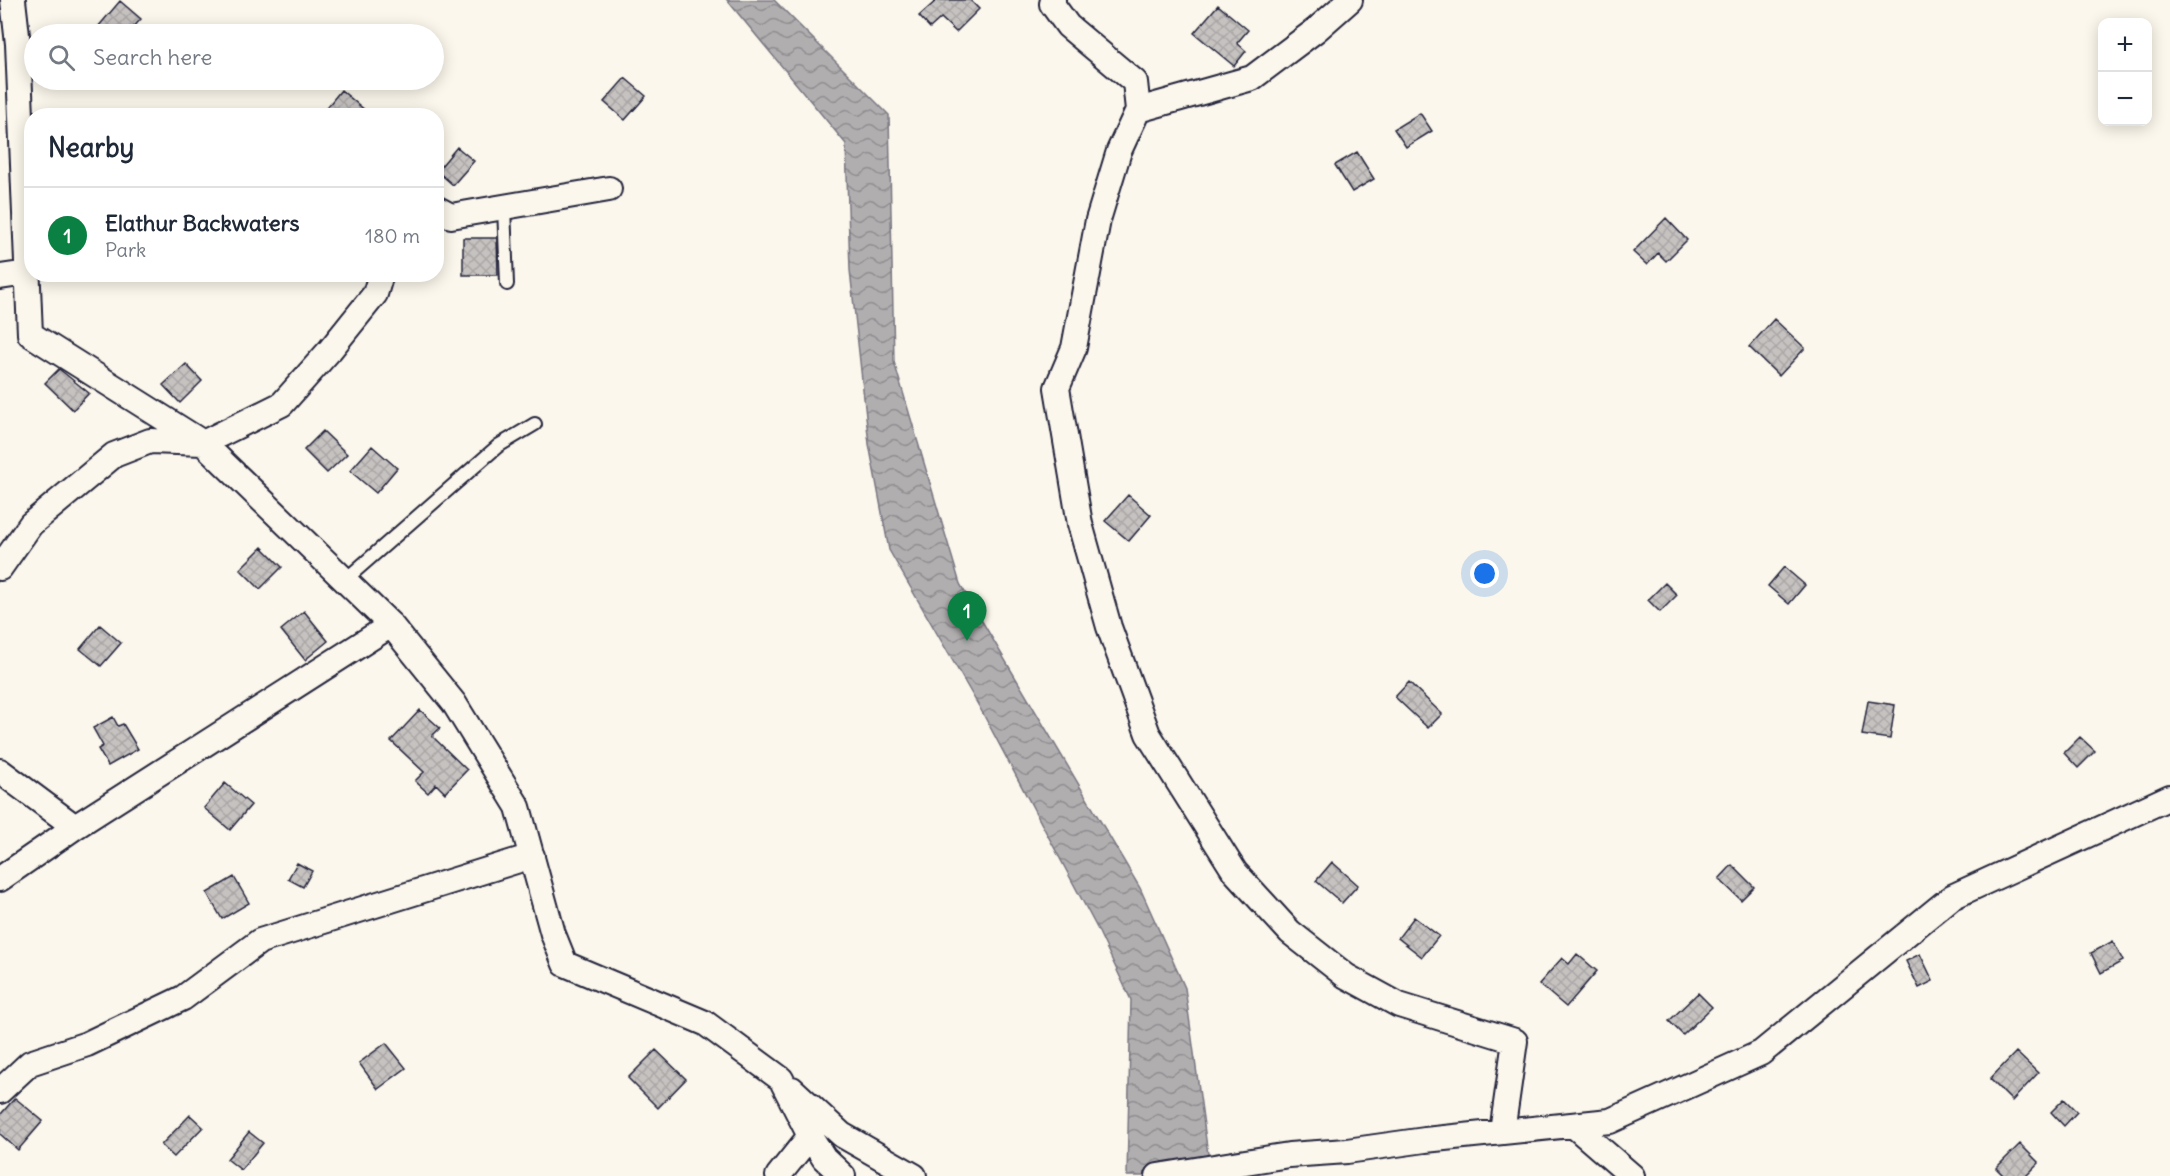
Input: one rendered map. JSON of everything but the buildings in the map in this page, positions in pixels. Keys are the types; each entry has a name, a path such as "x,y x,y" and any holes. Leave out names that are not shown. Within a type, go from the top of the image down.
{"street":[{"path":"14,0 24,197"},
{"path":"1053,0 1052,4 1068,26 1135,82 1138,110 1119,151 1098,220 1074,348 1057,388 1080,524 1109,627 1148,734 1235,872 1290,932 1346,976 1399,1005 1515,1041 1502,1132"},
{"path":"1138,110 1252,78 1316,30 1350,0"},
{"path":"444,212 451,216 609,189"},
{"path":"0,278 24,274"},
{"path":"27,282 30,334 203,443 391,625 454,703 518,807 553,934 565,964 705,1023 781,1079 842,1135 914,1176"},
{"path":"0,568 32,524 114,455 150,441 203,443 282,404 375,294 379,282"},
{"path":"0,879 75,827 391,625"},
{"path":"0,771 75,827"},
{"path":"1158,1176 1289,1155 1347,1151 1610,1121 1761,1053 1952,897 2170,797"},
{"path":"0,1091 30,1063 87,1044 183,998 260,941 532,856"},
{"path":"781,1079 824,1158 843,1176"},
{"path":"1573,1125 1632,1176"},
{"path":"778,1176 810,1136"}],"lane":[{"path":"504,207 507,284"},
{"path":"345,580 498,446 535,424"}],"water":[{"path":"727,0 774,0 889,115 894,362 960,584 1140,888 1185,988 1211,1176 1127,1176 1131,1000 1097,928 981,710 889,550 869,444 850,270 846,144"}],"place":[{"name":"Elathur Backwaters","path":"967,641"}]}
